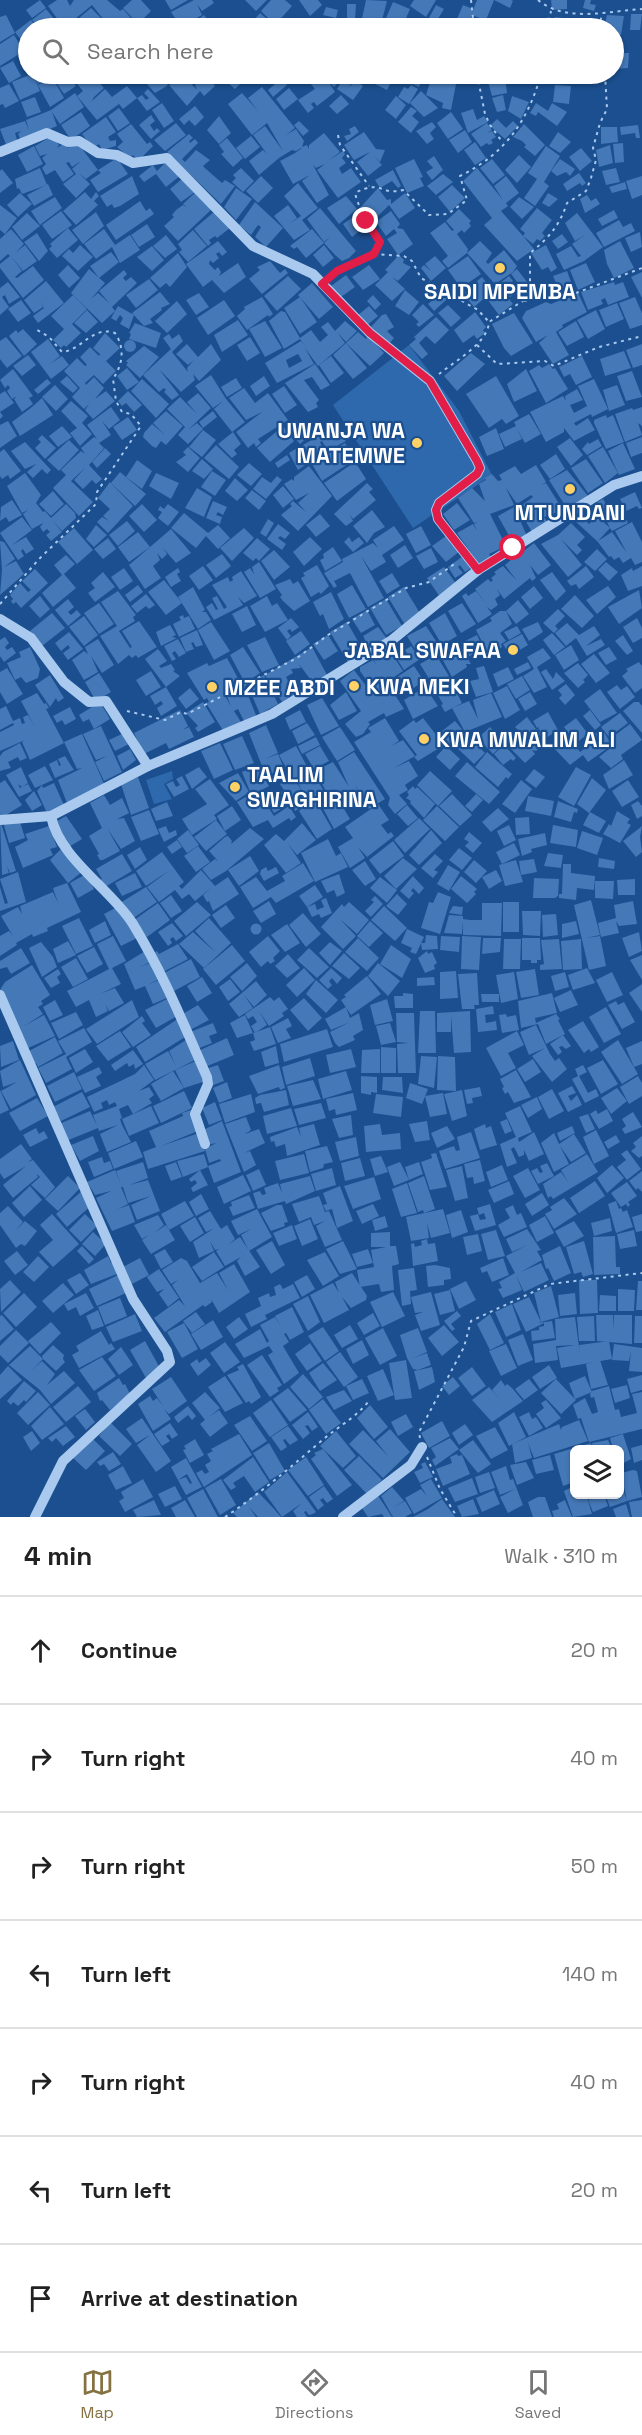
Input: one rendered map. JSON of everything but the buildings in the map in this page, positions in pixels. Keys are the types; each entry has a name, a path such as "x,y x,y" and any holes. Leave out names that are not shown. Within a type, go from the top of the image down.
{"street":[{"path":"0,152 47,133 68,142 79,141 98,153 117,155 133,163 167,158 253,246 312,274 370,333 430,381 480,468 477,474 439,503 436,510 438,519 478,570"},
{"path":"0,820 51,816 148,766 272,714 392,640 478,570 614,484 642,476"},
{"path":"0,620 31,638 64,682 89,702 106,701 148,766"},
{"path":"51,816 53,828 67,849 107,895 118,903 132,923 162,974 188,1029 208,1084 195,1114 205,1144"},
{"path":"0,995 74,1168 94,1205 133,1299 167,1351 170,1362 63,1461 35,1517"},
{"path":"342,1517 411,1465 422,1447"}],"path":[{"path":"471,0 473,18"},
{"path":"538,0 551,11 602,14 642,9"},
{"path":"549,18 551,11"},
{"path":"601,18 602,14"},
{"path":"479,84 485,114 503,143"},
{"path":"374,254 380,242 358,210 355,193 369,186 390,191 403,190 429,215 448,214 467,200 460,176 487,161 525,118 537,84"},
{"path":"523,301 530,283 530,253 547,240 567,203 586,191 591,178 596,160 593,148 600,123 607,109 606,84"},
{"path":"338,135 340,145 369,186"},
{"path":"322,284 337,271 374,254 404,256 412,261 421,278 478,310 489,322 489,331 477,345 430,381"},
{"path":"489,322 523,301 576,293 642,268"},
{"path":"0,604 39,559 96,504 97,492 141,426 131,414 122,412 116,401 113,379 118,371 122,353 121,342 115,333 107,330 95,333 69,352 62,352 49,337 34,328"},
{"path":"477,345 496,364 545,361 554,366 599,346 642,336"},
{"path":"110,705 165,720 181,712 187,714 297,658 328,634 406,588 429,582 467,555"},
{"path":"457,1517 440,1489 422,1447 419,1432 464,1347 471,1321 550,1284 642,1273"},
{"path":"225,1517 282,1475 335,1430 354,1418 368,1402"}],"shaded area":[{"name":"UWANJA WA MATEMWE","path":"409,345 459,411 492,475 413,528 333,405"},
{"path":"172,771 173,779 164,784 172,799 154,804 146,780"}],"place":[{"name":"SAIDI MPEMBA","path":"500,268"},
{"name":"UWANJA WA MATEMWE","path":"417,443"},
{"name":"MTUNDANI","path":"570,489"},
{"name":"JABAL SWAFAA","path":"513,650"},
{"name":"KWA MEKI","path":"354,686"},
{"name":"MZEE ABDI","path":"212,687"},
{"name":"KWA MWALIM ALI","path":"424,739"},
{"name":"TAALIM SWAGHIRINA","path":"235,787"}],"route":[{"path":"366,221 380,242 374,254 337,271 322,284 370,333 430,381 477,461 480,468 477,474 439,503 436,510 438,519 478,570 513,548"}]}
